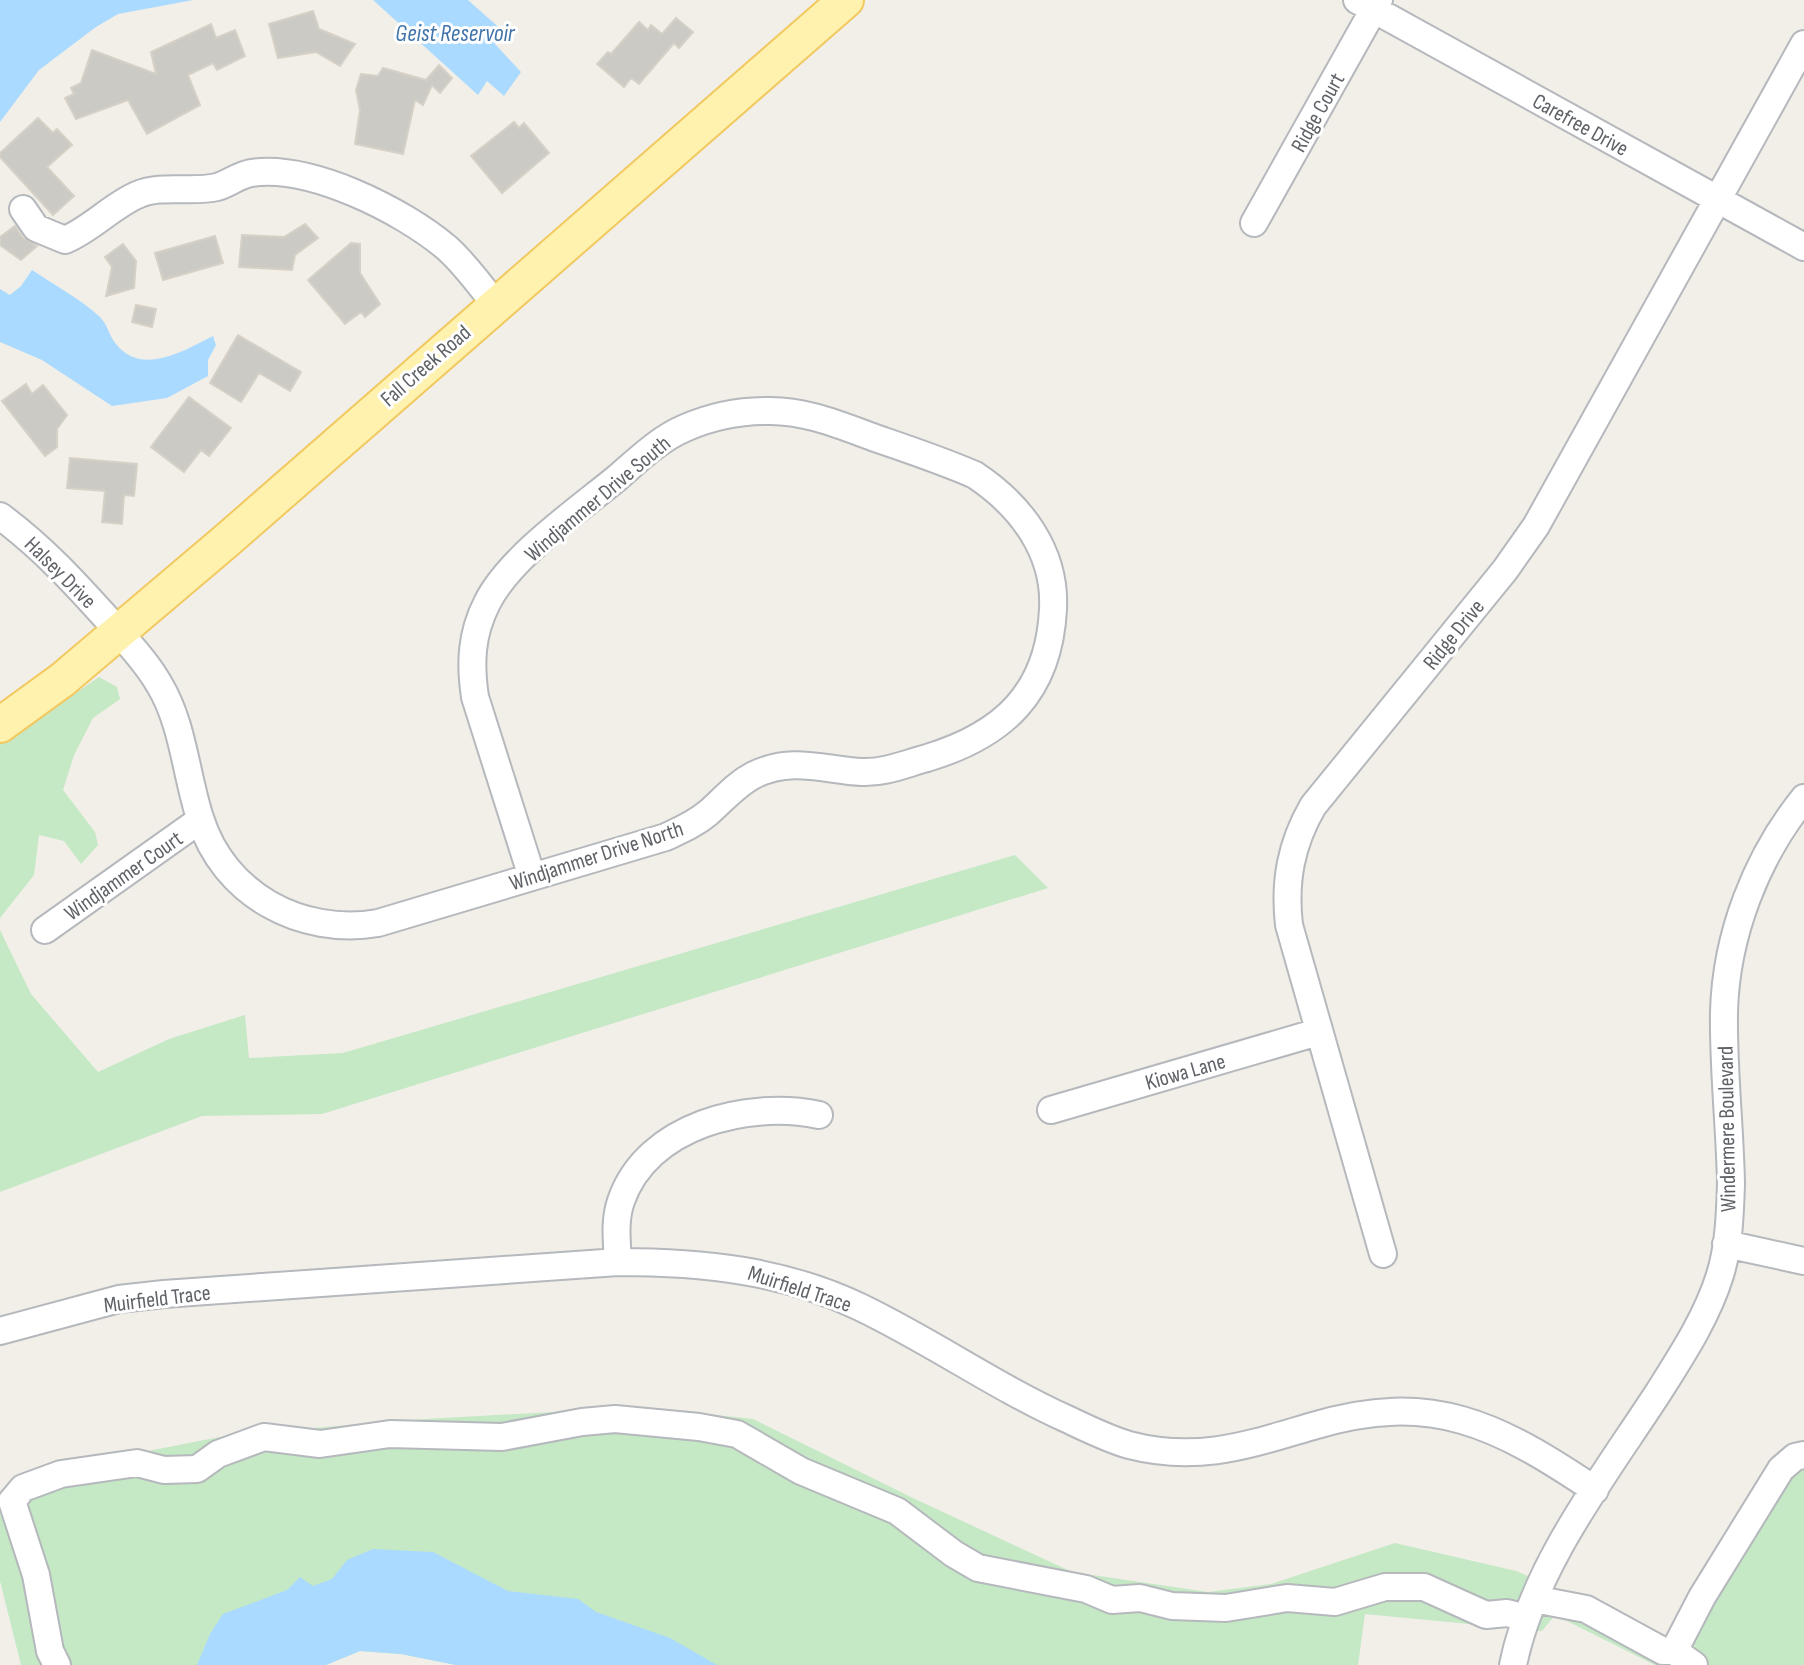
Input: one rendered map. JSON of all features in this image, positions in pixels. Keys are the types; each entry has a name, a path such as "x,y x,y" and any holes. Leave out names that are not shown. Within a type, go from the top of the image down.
{"main road":[{"name":"Fall Creek Road","path":"0,725 62,680 226,541 846,0"}],"street":[{"name":"Carefree Drive","path":"1370,3 1804,247"},
{"name":"Ridge Court","path":"1254,223 1370,3"},
{"name":"Ridge Drive","path":"1383,1254 1289,925 1286,903 1290,860 1313,806 1505,570 1536,526 1804,44"},
{"path":"23,209 36,228 65,240 80,234 137,195 150,191 216,187 250,173 305,175 377,203 402,217 448,249 495,304"},
{"name":"Windjammer Drive South","path":"532,877 475,697 472,643 488,601 506,574 576,511 659,443 682,429 732,414 766,411 793,412 823,420 953,466 995,488"},
{"name":"Windjammer Drive North","path":"118,632 160,685 170,706 200,820 211,844 244,887 258,900 309,922 360,926 666,837 687,827 732,789 763,772 802,764 861,772 892,769 949,751 977,739 1002,723 1024,697 1044,663 1052,631 1054,596 1047,563 1035,535 995,488"},
{"name":"Halsey Drive","path":"0,516 56,562 118,632"},
{"name":"Windermere Boulevard","path":"1513,1665 1530,1608 1550,1564 1690,1344 1720,1274 1731,1184 1724,1009 1734,934 1772,843 1804,798"},
{"name":"Windjammer Court","path":"45,930 200,820"},
{"name":"Kiowa Lane","path":"1051,1110 1318,1032"},
{"path":"618,1262 616,1222 621,1200 635,1174 655,1151 681,1133 760,1109 791,1109 819,1115"},
{"path":"1726,1244 1804,1261"},
{"name":"Muirfield Trace","path":"0,1331 119,1299 618,1262 675,1262 729,1267 822,1291 860,1307 1035,1405 1129,1445 1170,1451 1216,1451 1255,1444 1315,1425 1361,1415 1391,1410 1425,1413 1460,1419 1499,1432 1536,1450 1595,1490"},
{"path":"57,1665 50,1651 36,1575 12,1501 23,1488 61,1474 137,1463 164,1470 197,1469 218,1454 264,1437 320,1444 390,1434 502,1437 615,1419 699,1427 737,1434 801,1471 897,1511 978,1568 1086,1589 1112,1600 1140,1598 1172,1606 1226,1608 1287,1598 1335,1602 1385,1587 1424,1587 1486,1615 1530,1608 1586,1609 1663,1651 1684,1658 1702,1597 1781,1469 1795,1457 1804,1455"}],"green space":[{"path":"99,677 117,687 120,699 93,718 74,755 63,790 95,832 98,845 81,864 64,841 39,835 34,875 0,918 0,745"},
{"path":"1015,855 1048,888 322,1114 202,1116 0,1192 0,930 31,994 98,1072 169,1039 245,1015 249,1058 343,1053"},
{"path":"643,1407 753,1419 1072,1572 1208,1592 1271,1584 1395,1543 1516,1571 1671,1638 1724,1537 1793,1443 1804,1441 1804,1665 1655,1665 1555,1615 1542,1631 1365,1614 1358,1665 456,1665 401,1654 360,1651 326,1665 21,1665 0,1581 0,1501 20,1476 230,1435 408,1420"}],"water":[{"path":"0,0 193,0 118,14 96,27 39,70 0,122"},
{"name":"Geist Reservoir","path":"373,0 468,0 504,32 495,44 521,72 504,96 487,81 478,95"},
{"path":"32,270 93,310 103,320 116,344 126,354 138,359 164,358 213,336 216,345 208,360 208,376 167,398 112,406 42,360 0,342 0,289 10,295"},
{"path":"373,1549 433,1552 508,1591 578,1599 596,1612 670,1638 717,1665 456,1665 401,1654 360,1651 326,1665 197,1665 210,1634 223,1614 287,1590 300,1577 313,1586 332,1579 347,1560"}],"building":[{"path":"313,11 319,29 355,44 340,66 316,52 278,58 269,24"},
{"path":"676,18 693,32 679,48 674,43 639,84 631,78 624,87 597,64 608,52 611,54 639,22 648,30 651,25 662,34"},
{"path":"211,24 216,38 235,30 245,56 217,70 213,63 188,75 200,105 147,134 128,100 76,119 65,98 74,94 71,88 81,83 92,50 156,74 151,52"},
{"path":"439,65 452,78 440,93 432,85 423,105 415,100 403,154 355,144 360,110 356,90 361,74 378,76 383,68 426,80"},
{"path":"38,118 53,133 57,129 72,145 47,167 74,196 53,215 0,157 0,153"},
{"path":"514,122 519,128 524,123 549,153 502,193 471,156"},
{"path":"305,224 318,238 295,255 292,270 239,267 242,235 284,237"},
{"path":"15,226 23,238 37,246 21,260 0,245 0,237"},
{"path":"215,236 223,263 163,280 155,253"},
{"path":"351,243 360,244 360,273 380,304 365,317 361,312 345,324 308,280"},
{"path":"123,244 136,261 134,288 106,296 112,267 105,257"},
{"path":"136,305 156,309 152,327 132,322"},
{"path":"238,335 301,372 290,391 259,373 241,402 210,383"},
{"path":"26,384 32,394 43,385 67,415 57,429 57,447 45,456 2,401"},
{"path":"189,397 231,428 209,456 201,450 184,472 151,447"},
{"path":"70,458 137,464 134,496 124,495 122,524 102,522 105,491 67,488"}]}
